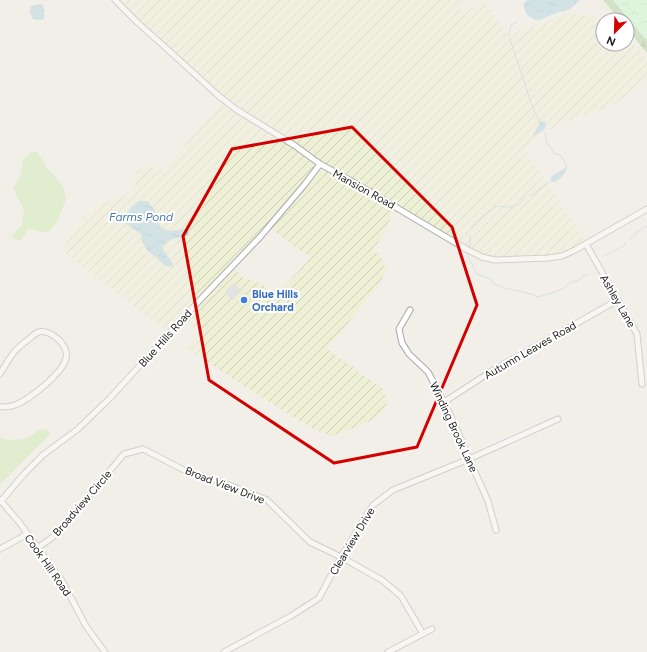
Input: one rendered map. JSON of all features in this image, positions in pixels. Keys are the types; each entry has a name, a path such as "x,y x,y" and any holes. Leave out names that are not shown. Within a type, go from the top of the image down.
{"street":[{"name":"Mansion Road","path":"115,0 138,23 228,103 248,117 290,142 320,164 482,257 504,260 555,257 570,253 647,209"},
{"name":"Blue Hills Road","path":"1,501 40,458 78,429 110,398 193,306 260,237 320,164"},
{"name":"Ashley Lane","path":"586,244 637,334 642,384"},
{"name":"Autumn Leaves Road","path":"444,402 508,362 618,300"},
{"name":"Winding Brook Lane","path":"410,310 399,330 402,343 408,354 428,372 444,402 488,501 496,530"},
{"path":"0,374 17,349 33,335 39,332 46,332 54,336 63,344 66,351 66,358 63,366 52,379 38,391 16,405 0,407"},
{"name":"Clearview Drive","path":"224,652 291,616 319,598 373,505 392,490 469,459 558,419"},
{"name":"Broad View Drive","path":"124,454 143,449 186,471 224,483 267,500 310,542 342,557 382,580 401,596 423,634"},
{"name":"Broadview Circle","path":"38,548 56,534 124,454"},
{"name":"Cook Hill Road","path":"1,501 61,579 86,626 105,652"},
{"path":"0,549 22,537 26,533"},
{"path":"388,652 432,629"}],"highlighted area":[{"path":"352,127 452,227 477,305 417,447 334,463 209,380 183,236 232,149"}],"green space":[{"path":"119,0 465,0 457,6 463,13 484,2 508,34 568,14 589,15 595,17 595,52 635,52 635,45 647,60 647,78 644,82 611,107 564,122 543,133 524,149 586,242 570,251 558,254 515,257 490,256 471,249 369,188 322,163 293,141 241,109 218,92"},
{"path":"603,0 647,0 647,53 635,39 635,12 613,12"},
{"path":"613,0 647,0 647,41 635,27 635,12 623,12"},
{"path":"222,101 239,114 291,145 313,163 313,169 258,236 167,331 62,251 83,217 96,206 134,191 136,173 146,165 164,170"},
{"path":"32,151 37,152 48,169 63,186 66,199 58,220 49,232 40,232 29,228 20,241 11,237 22,224 24,209 13,189 20,176 23,160"},
{"path":"328,171 344,179 392,208 390,221 374,250 383,260 386,272 378,285 327,349 383,389 387,400 384,412 370,421 332,436 313,429 186,348 199,333 184,319 233,268 243,277 259,283 276,295 311,258 270,228 316,173"},
{"path":"41,429 47,430 51,433 0,485 0,438 10,440 25,439"}],"shaded area":[{"path":"233,283 242,290 232,300 225,292"}],"water":[{"path":"527,0 580,0 570,9 540,20 536,20 527,15 523,5"},
{"path":"42,4 44,19 33,19 30,12 31,6"},
{"path":"542,121 546,124 545,129 533,137 540,122"},
{"path":"567,166 564,174 558,180 553,182 551,181 552,176"},
{"name":"Farms Pond","path":"139,201 147,201 154,209 161,228 169,231 187,229 189,232 188,235 167,241 162,247 173,266 166,266 147,250 142,242 141,234 125,223 126,215 129,210"}],"waterway":[{"path":"509,35 511,25 517,22"},
{"path":"510,39 531,103 540,123"},
{"path":"545,133 546,141 554,153 560,155 567,165 566,167"},
{"path":"530,196 551,181"},
{"path":"471,228 497,206 512,207 521,202 524,198"},
{"path":"630,239 641,229 647,226"},
{"path":"470,235 470,247"},
{"path":"604,256 625,245 626,243"},
{"path":"468,253 468,257 477,274 491,279 493,283 499,286 532,294 537,297 550,294 564,288 570,282 578,281 588,274"}],"place":[{"name":"Blue Hills Orchard","path":"244,300"}]}
